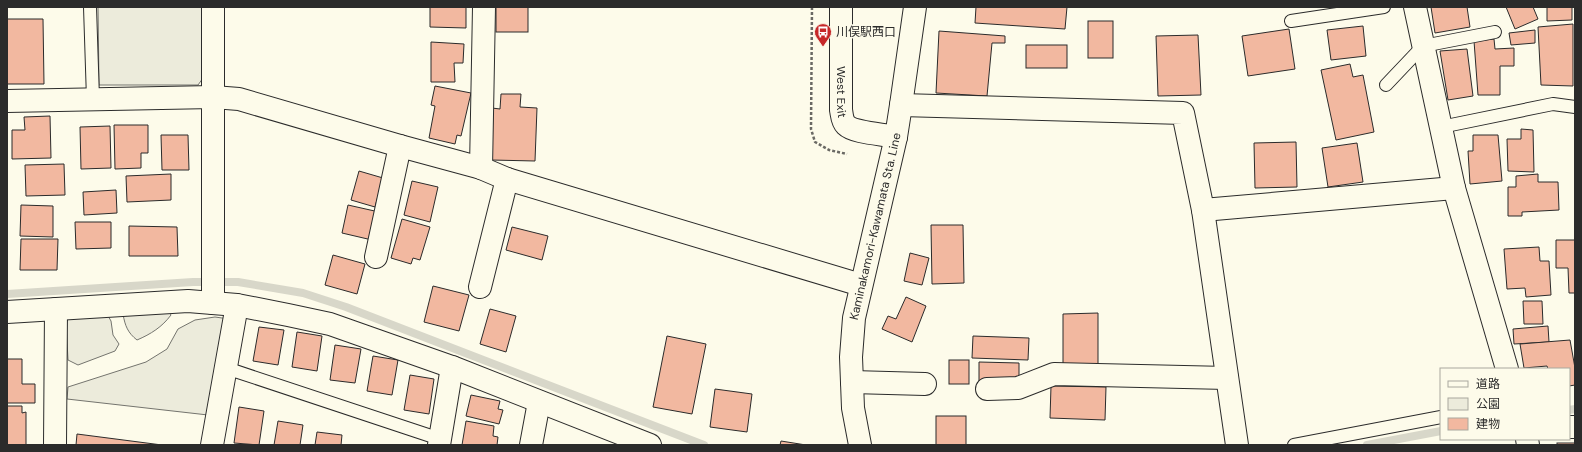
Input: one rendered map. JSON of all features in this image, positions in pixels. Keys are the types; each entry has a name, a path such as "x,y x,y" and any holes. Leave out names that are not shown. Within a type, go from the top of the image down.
{"street":[{"path":"213,7 213,303"},
{"path":"481,168 484,7"},
{"name":"West Exit","path":"841,7 842,119 846,125 854,130 896,137"},
{"name":"Kaminakamori-Kawamata Sta. Line","path":"860,445 853,408 851,357 854,318 860,285 896,137 902,105 915,7"},
{"path":"1415,7 1454,188 1507,368"},
{"path":"7,100 213,97 239,99 481,168 507,179 860,285"},
{"path":"902,105 1183,113 1204,210 1237,445"},
{"path":"376,257 400,146"},
{"path":"480,287 507,179"},
{"path":"1204,210 1454,188"},
{"path":"7,312 188,301 237,305 330,324 452,367 650,445"},
{"path":"212,445 237,305"},
{"path":"56,309 56,445"},
{"path":"440,442 452,367"},
{"path":"986,390 1018,388 1054,374 1227,378"},
{"path":"852,382 925,384"},
{"path":"531,445 539,402"}],"lane":[{"path":"90,7 93,99"},
{"path":"1291,21 1384,7"},
{"path":"1386,86 1423,46 1495,32"},
{"path":"1441,127 1553,104 1575,107"},
{"path":"226,368 440,442"},
{"path":"1294,445 1440,417"}],"green space":[{"path":"98,7 202,7 203,78 198,85 99,85"},
{"path":"168,310 171,315 160,327 152,333 137,340 127,329 123,314"},
{"path":"107,314 111,321 113,335 119,344 115,351 78,365 68,360 66,323 69,317"},
{"path":"215,317 229,319 208,415 67,399 68,387 146,362 167,349 178,329 195,320"}],"building":[{"path":"430,7 466,7 466,28 430,27"},
{"path":"496,7 528,7 528,32 496,32"},
{"path":"976,7 1067,7 1065,29 975,23"},
{"path":"1431,7 1467,7 1470,27 1435,33"},
{"path":"1506,7 1533,7 1538,19 1515,29"},
{"path":"1547,7 1572,7 1572,20 1547,21"},
{"path":"7,19 43,19 44,84 7,84"},
{"path":"1088,21 1113,21 1113,58 1088,58"},
{"path":"1573,24 1573,86 1541,85 1538,27"},
{"path":"1363,26 1366,56 1331,60 1327,30"},
{"path":"1289,29 1295,69 1248,76 1242,36"},
{"path":"1535,30 1535,43 1511,45 1509,33"},
{"path":"939,31 1005,36 1005,43 992,43 987,96 936,93"},
{"path":"1198,35 1201,95 1158,96 1156,36"},
{"path":"1494,39 1495,49 1514,48 1514,66 1500,66 1500,95 1478,95 1474,41"},
{"path":"431,42 464,44 463,63 454,63 455,82 431,82"},
{"path":"1026,45 1067,45 1067,68 1026,68"},
{"path":"1467,49 1473,96 1448,100 1440,51"},
{"path":"1350,64 1353,77 1363,75 1374,132 1336,140 1321,70"},
{"path":"435,86 471,93 461,136 457,135 455,144 429,138 435,106 431,105"},
{"path":"501,94 521,94 520,107 537,108 535,161 491,160 492,108 500,109"},
{"path":"50,116 51,158 12,159 12,130 25,130 24,117"},
{"path":"114,125 148,125 148,153 141,153 141,168 115,169"},
{"path":"110,126 111,168 81,169 80,127"},
{"path":"1521,129 1533,130 1534,172 1508,171 1507,139 1521,139"},
{"path":"161,135 188,135 189,170 162,170"},
{"path":"1473,135 1498,135 1502,181 1470,184 1468,151 1473,151"},
{"path":"1296,142 1297,187 1255,188 1254,143"},
{"path":"1357,143 1363,182 1328,187 1322,148"},
{"path":"64,164 65,195 26,196 25,165"},
{"path":"359,171 383,178 375,207 351,200"},
{"path":"171,174 171,200 127,202 126,176"},
{"path":"1538,174 1538,182 1558,182 1559,210 1522,212 1522,216 1508,216 1508,187 1516,187 1516,176"},
{"path":"412,181 438,187 430,222 404,215"},
{"path":"116,190 117,213 84,215 83,192"},
{"path":"21,205 53,206 53,237 20,236"},
{"path":"348,205 379,212 372,240 342,233"},
{"path":"402,219 430,227 420,260 413,258 411,264 391,258"},
{"path":"75,222 111,222 111,248 76,249"},
{"path":"931,225 963,225 964,283 932,284"},
{"path":"129,226 177,227 178,256 129,256"},
{"path":"512,227 548,236 542,260 506,250"},
{"path":"21,239 58,239 57,270 20,270"},
{"path":"1556,240 1575,240 1575,293 1569,293 1568,268 1556,268"},
{"path":"1539,247 1540,261 1549,261 1551,295 1526,297 1525,288 1507,289 1504,249"},
{"path":"910,253 929,258 922,285 904,281"},
{"path":"333,255 365,264 357,294 325,285"},
{"path":"433,286 469,295 459,331 424,322"},
{"path":"906,297 926,306 912,342 882,329 888,316 896,319"},
{"path":"1523,301 1542,301 1543,324 1524,324"},
{"path":"490,309 516,316 506,352 480,344"},
{"path":"1098,313 1098,366 1063,366 1063,314"},
{"path":"1548,326 1549,342 1514,344 1513,329"},
{"path":"259,327 284,330 278,365 253,361"},
{"path":"297,332 322,336 317,371 292,367"},
{"path":"667,336 706,344 692,414 653,407"},
{"path":"973,336 1029,338 1028,360 972,358"},
{"path":"1570,340 1575,368 1575,385 1570,386 1570,368 1548,368 1547,366 1524,368 1520,344"},
{"path":"335,345 361,349 355,383 330,380"},
{"path":"373,356 398,360 392,395 367,391"},
{"path":"7,359 22,359 22,384 35,384 35,403 7,403"},
{"path":"949,360 969,360 969,384 949,384"},
{"path":"979,362 1019,363 1019,386 979,386"},
{"path":"410,375 434,379 429,414 404,410"},
{"path":"1051,386 1106,387 1105,420 1050,418"},
{"path":"715,389 752,394 747,432 710,427"},
{"path":"471,395 500,401 498,409 503,410 499,424 466,416"},
{"path":"7,406 22,406 22,413 26,412 26,445 7,445"},
{"path":"239,407 264,411 259,445 234,443"},
{"path":"936,416 966,416 966,445 936,445"},
{"path":"278,421 303,425 300,445 274,445"},
{"path":"466,421 494,426 493,436 498,437 497,445 462,445"},
{"path":"317,432 342,435 341,445 315,445"},
{"path":"77,434 162,445 76,445"},
{"path":"781,441 806,445 780,445"},
{"path":"1557,443 1575,443 1575,445 1557,445"}],"waterway":[{"path":"7,294 193,282 238,282 303,293 346,307 704,445"},
{"path":"1570,410 1575,409"},
{"path":"1367,445 1440,431"}],"place":[{"name":"川俣駅西口","path":"823,47"}]}
